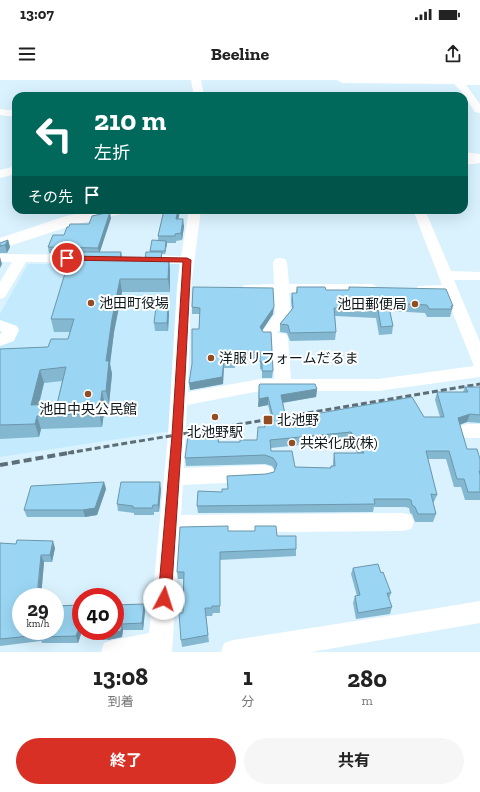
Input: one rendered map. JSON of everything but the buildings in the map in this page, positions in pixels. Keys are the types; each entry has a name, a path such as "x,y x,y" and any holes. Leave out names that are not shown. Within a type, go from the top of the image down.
{"highway":[{"path":"468,160 480,158"},
{"path":"0,244 72,220 98,214"}],"street":[{"path":"196,80 198,92"},
{"path":"345,91 341,80 480,82"},
{"path":"457,82 467,92"},
{"path":"468,93 480,110 468,112"},
{"path":"0,112 12,114"},
{"path":"468,156 480,158"},
{"path":"0,174 12,171"},
{"path":"114,652 160,648 179,400 192,287 187,260 194,214"},
{"path":"421,214 480,362"},
{"path":"0,258 116,259"},
{"path":"0,294 22,258"},
{"path":"132,259 187,260"},
{"path":"280,262 283,315 275,336 283,385"},
{"path":"413,289 480,276"},
{"path":"231,287 382,289"},
{"path":"0,325 11,330 8,337 0,341"},
{"path":"179,400 260,385 378,385 480,371"},
{"path":"174,478 265,474"},
{"path":"170,524 403,522"},
{"path":"233,652 420,623 480,612"}],"shaded area":[{"path":"28,264 179,264 171,431 0,457 0,314"}],"railway":[{"path":"68,453 480,384"},
{"path":"0,465 74,452"}],"place":[{"name":"池田町役場","path":"91,303"},
{"name":"池田郵便局","path":"415,304"},
{"name":"洋服リフォームだるま","path":"211,358"},
{"name":"池田中央公民館","path":"88,394"},
{"name":"北池野駅","path":"215,417"},
{"name":"北池野","path":"268,420"},
{"name":"共栄化成(株)","path":"292,443"}],"route":[{"path":"67,258 187,260 184,287 177,435 164,599"}]}
